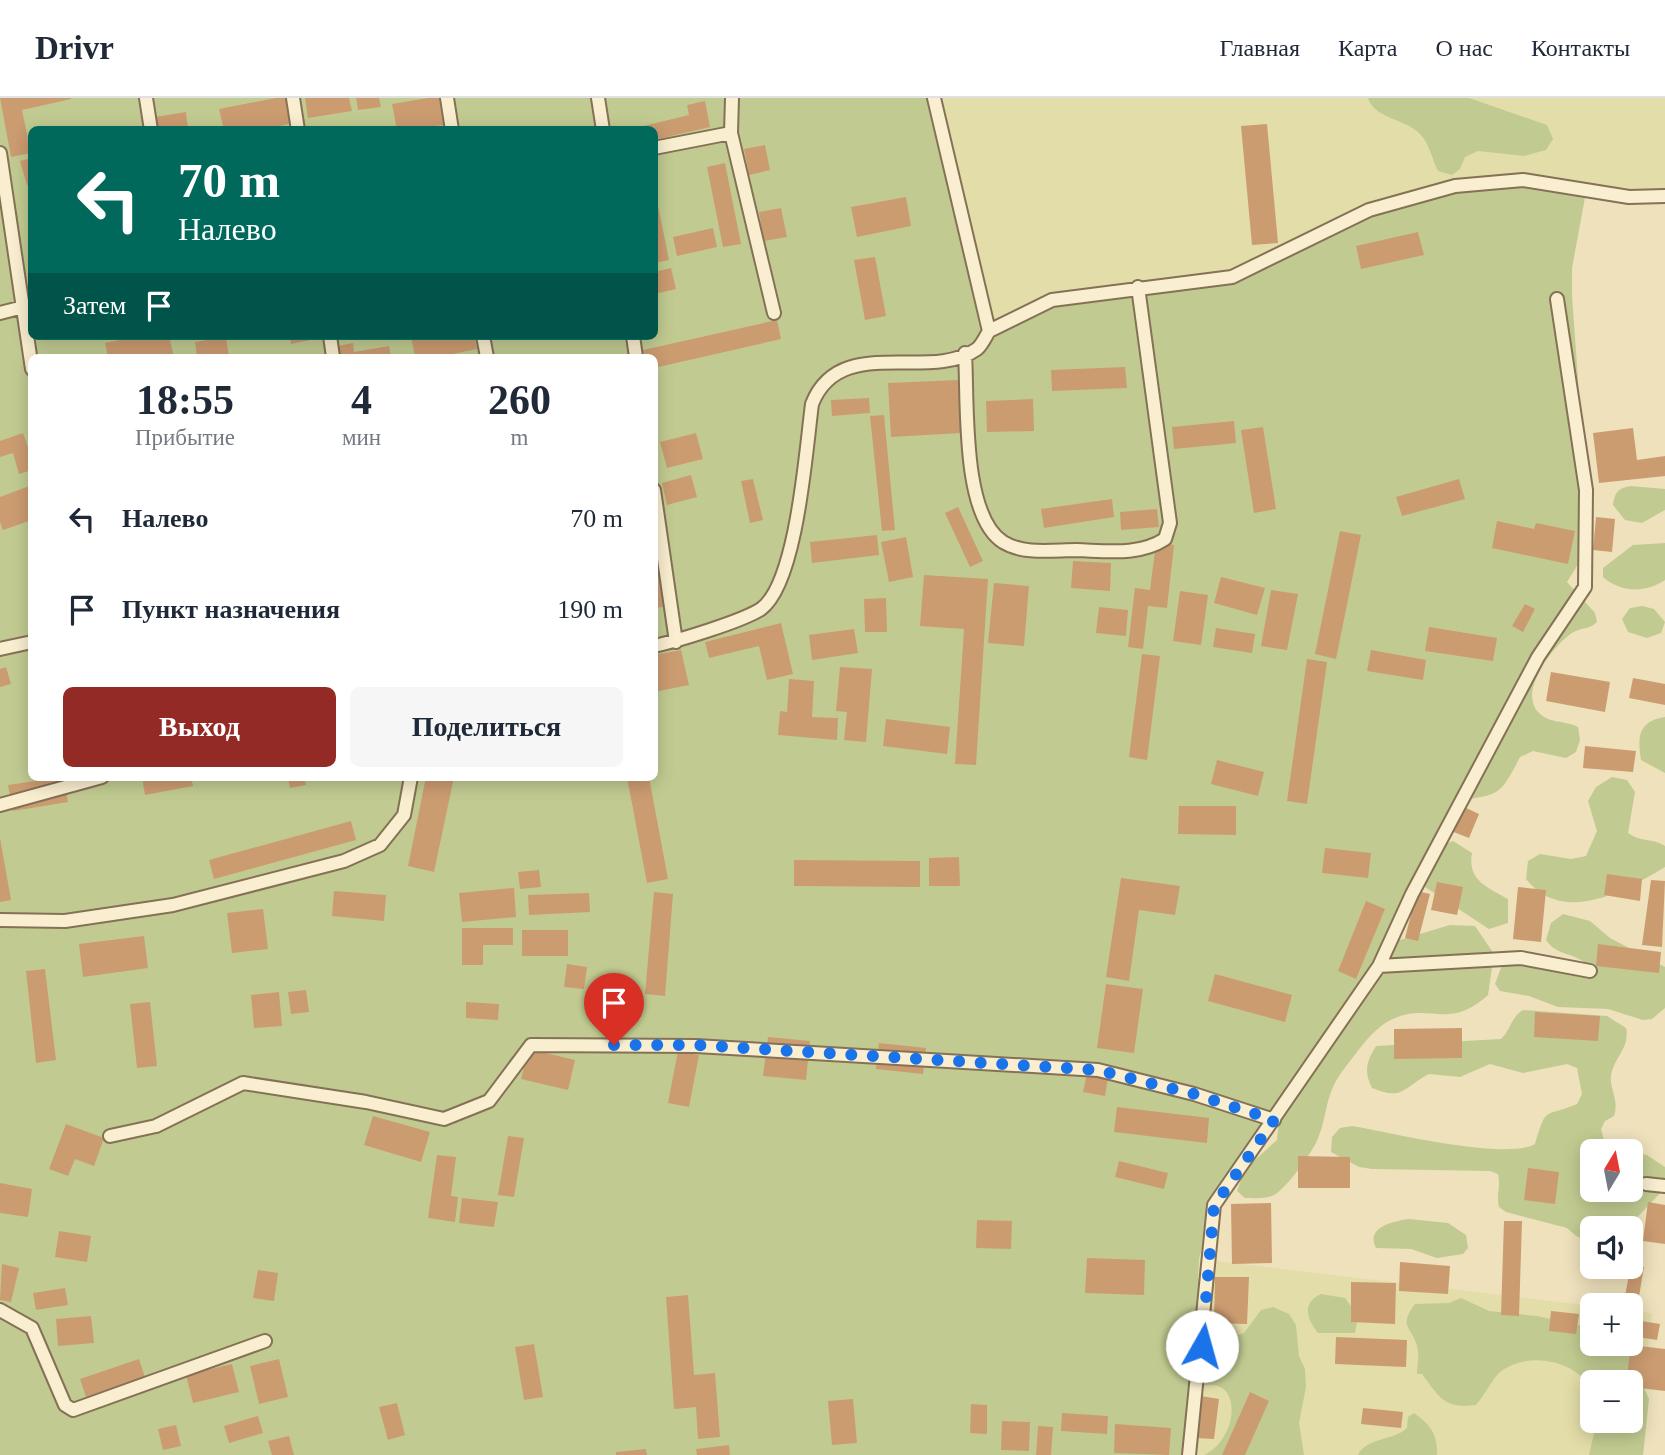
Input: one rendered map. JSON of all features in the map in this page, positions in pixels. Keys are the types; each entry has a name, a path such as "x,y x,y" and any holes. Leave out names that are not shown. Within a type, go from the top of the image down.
{"lane":[{"path":"146,98 150,126"},
{"path":"293,98 297,126"},
{"path":"447,98 451,126"},
{"path":"598,98 602,126"},
{"path":"732,98 731,132 775,313"},
{"path":"934,98 989,331"},
{"path":"658,147 731,132"},
{"path":"0,153 27,306 0,313"},
{"path":"658,645 676,642 761,609 779,588 792,543 812,404 820,386 859,365 951,359 978,348 989,331 1052,300 1232,277 1369,210 1455,186 1523,180 1629,197 1665,196"},
{"path":"965,353 973,488 981,516 991,531 1009,544 1031,550 1143,551 1165,539 1170,523 1138,287"},
{"path":"1189,1455 1214,1206 1379,966 1412,894 1538,657 1585,587 1586,490 1557,299"},
{"path":"658,518 676,642"},
{"path":"0,649 28,643"},
{"path":"0,805 87,781"},
{"path":"0,920 65,920 173,905 344,861 380,845 404,815 410,781"},
{"path":"1379,966 1521,958 1590,971"},
{"path":"110,1136 156,1126 243,1083 366,1102 444,1119 489,1101 531,1045 696,1045 1098,1070 1194,1094 1274,1120"},
{"path":"1646,1184 1665,1186"},
{"path":"0,1310 32,1328 65,1405 73,1410 265,1341"}],"shaded area":[{"path":"934,98 1665,98 1665,196 1586,192 1232,277 989,331"},
{"path":"1199,1259 1580,1305 1580,1356 1643,1356 1643,1312 1652,1313 1643,1393 1643,1370 1580,1370 1580,1433 1638,1433 1636,1455 1185,1455"}],"green space":[{"path":"0,98 934,98 989,330 1052,300 1232,277 1369,210 1455,186 1523,180 1586,192 1572,268 1582,541 1577,566 1567,582 1595,613 1597,622 1572,633 1556,647 1535,680 1532,692 1533,703 1542,716 1578,727 1580,740 1576,752 1566,758 1533,751 1520,757 1507,781 1496,792 1453,802 1430,850 1453,841 1472,853 1471,863 1476,877 1508,899 1508,923 1489,929 1422,885 1393,942 1450,925 1475,926 1494,954 1488,995 1461,1012 1406,1015 1378,1028 1337,1079 1316,1143 1283,1188 1272,1196 1262,1198 1245,1198 1237,1191 1245,1169 1277,1140 1279,1120 1218,1196 1199,1259 1198,1278 1203,1281 1209,1312 1218,1328 1233,1335 1244,1333 1261,1310 1273,1307 1289,1314 1296,1325 1299,1356 1305,1369 1306,1387 1299,1423 1304,1455 1204,1455 1216,1447 1224,1436 1232,1409 1230,1398 1223,1389 1213,1385 1197,1387 1185,1455 0,1455"},
{"path":"1368,98 1469,98 1547,125 1553,139 1546,150 1524,156 1478,151 1465,157 1460,169 1452,175 1438,171 1428,145 1418,132 1376,110"},
{"path":"1631,486 1665,489 1665,510 1642,523 1625,520 1613,505 1618,491"},
{"path":"1665,543 1665,580 1658,584 1642,589 1626,588 1603,577 1603,568 1633,545"},
{"path":"1642,606 1654,609 1665,622 1661,633 1647,638 1628,632 1622,619 1630,608"},
{"path":"1665,717 1665,773 1641,760 1639,744 1645,726"},
{"path":"1612,777 1627,780 1635,792 1628,833 1665,846 1665,867 1632,886 1594,900 1558,900 1541,893 1526,879 1528,861 1540,854 1571,859 1586,856 1597,831 1588,801 1596,787"},
{"path":"1563,914 1590,921 1610,938 1665,967 1665,1008 1652,1019 1643,1020 1608,1009 1558,1007 1529,996 1500,991 1495,984 1505,957 1585,976 1587,964 1555,949 1546,940 1551,923"},
{"path":"1523,1010 1607,1016 1626,1028 1625,1045 1611,1077 1616,1104 1614,1116 1605,1121 1601,1129 1604,1139 1580,1139 1580,1202 1643,1202 1643,1154 1647,1155 1665,1167 1665,1188 1638,1216 1580,1216 1580,1238 1567,1228 1506,1212 1499,1207 1498,1174 1490,1171 1372,1169 1359,1167 1331,1152 1332,1137 1340,1128 1352,1126 1474,1147 1520,1148 1535,1144 1542,1123 1548,1115 1577,1104 1582,1094 1577,1068 1567,1064 1523,1073 1490,1064 1460,1077 1429,1074 1397,1093 1372,1088 1367,1072 1368,1062 1376,1046 1501,1039 1515,1017"},
{"path":"1409,1219 1448,1223 1466,1235 1468,1248 1463,1254 1437,1258 1411,1249 1376,1248 1374,1235 1378,1230"},
{"path":"1321,1294 1345,1298 1358,1316 1355,1333 1318,1333 1309,1317 1308,1307"},
{"path":"1461,1298 1489,1311 1537,1316 1580,1325 1580,1356 1629,1356 1636,1370 1580,1370 1580,1376 1563,1365 1536,1360 1523,1362 1499,1373 1476,1405 1450,1403 1434,1390 1422,1374 1417,1374 1418,1351 1407,1324 1415,1304 1449,1303"},
{"path":"1643,1386 1649,1399 1643,1455 1589,1455 1594,1433 1643,1433"},
{"path":"1414,1413 1432,1431 1437,1455 1358,1455 1367,1445 1407,1428 1408,1417"}],"building":[{"path":"0,98 71,98 22,110 28,154 11,157"},
{"path":"288,98 293,123 280,126 223,126 219,109"},
{"path":"305,98 349,98 352,111 308,118"},
{"path":"356,98 379,98 381,107 358,110"},
{"path":"439,98 444,125 396,126 392,104"},
{"path":"705,101 710,127 658,139 658,126 644,126 689,115 687,105"},
{"path":"186,112 188,126 156,126 155,117"},
{"path":"1267,124 1278,243 1252,245 1241,126"},
{"path":"765,145 770,170 749,175 744,149"},
{"path":"28,159 28,185 27,185 20,161"},
{"path":"725,163 741,244 723,247 707,167"},
{"path":"906,197 911,226 857,237 851,207"},
{"path":"658,206 669,260 658,262"},
{"path":"781,208 787,237 764,241 759,212"},
{"path":"713,228 717,247 677,256 673,237"},
{"path":"1418,232 1424,255 1361,269 1356,246"},
{"path":"875,257 886,316 865,320 854,260"},
{"path":"671,268 676,289 658,293 658,271"},
{"path":"777,320 781,339 658,367 658,354 644,354 643,350"},
{"path":"120,340 170,340 173,354 107,354 105,343"},
{"path":"226,340 229,354 197,354 195,342"},
{"path":"290,340 310,340 291,344"},
{"path":"412,340 475,340 477,349 453,354 414,354"},
{"path":"353,343 354,352 389,346 390,354 339,354 338,346"},
{"path":"1125,367 1127,388 1052,391 1051,370"},
{"path":"959,380 961,433 891,437 888,383"},
{"path":"869,398 870,413 832,416 831,400"},
{"path":"1033,399 1034,431 987,432 986,401"},
{"path":"884,415 895,530 882,531 870,416"},
{"path":"1234,421 1236,443 1174,449 1172,427"},
{"path":"1263,427 1276,509 1254,513 1241,430"},
{"path":"1633,428 1637,460 1665,456 1665,476 1599,483 1593,433"},
{"path":"23,433 28,447 28,471 19,474 13,453 0,457 0,441"},
{"path":"696,433 703,459 667,468 660,442"},
{"path":"691,475 697,497 667,505 662,483"},
{"path":"753,479 763,520 750,523 741,481"},
{"path":"1459,479 1465,499 1402,516 1396,497"},
{"path":"28,486 28,521 3,530 0,522 0,497"},
{"path":"1112,499 1114,517 1044,528 1041,509"},
{"path":"958,507 983,561 970,567 945,513"},
{"path":"1157,509 1159,527 1121,530 1120,512"},
{"path":"1596,517 1615,519 1612,552 1593,550"},
{"path":"1497,521 1534,529 1536,523 1575,531 1568,564 1492,548"},
{"path":"1340,531 1361,535 1336,659 1315,654"},
{"path":"877,535 879,555 812,563 810,542"},
{"path":"906,537 913,577 889,582 881,542"},
{"path":"658,538 670,606 658,608"},
{"path":"1156,543 1174,545 1167,608 1148,606 1143,649 1128,647 1135,588 1150,590"},
{"path":"1073,561 1111,563 1110,591 1071,588"},
{"path":"924,575 988,579 976,765 955,764 964,629 920,626"},
{"path":"1221,577 1265,588 1257,615 1214,603"},
{"path":"994,583 1029,586 1024,646 988,643"},
{"path":"1271,590 1298,594 1287,650 1261,646"},
{"path":"1180,591 1208,595 1201,645 1173,641"},
{"path":"886,598 887,632 865,632 864,599"},
{"path":"1525,604 1535,609 1523,632 1512,626"},
{"path":"1099,607 1128,610 1126,636 1096,633"},
{"path":"781,623 793,674 767,680 759,646 709,658 705,642"},
{"path":"1429,627 1497,638 1493,661 1425,651"},
{"path":"1216,628 1255,634 1252,653 1213,647"},
{"path":"854,629 858,653 812,660 809,635"},
{"path":"681,650 689,685 658,691 658,654"},
{"path":"1371,650 1426,660 1423,680 1367,671"},
{"path":"1142,654 1160,656 1147,760 1129,757"},
{"path":"1307,659 1327,662 1307,804 1287,801"},
{"path":"6,667 11,684 0,687 0,669"},
{"path":"840,667 872,669 866,742 844,740 847,712 836,711"},
{"path":"1551,672 1610,682 1605,712 1546,701"},
{"path":"1633,678 1665,684 1665,705 1629,698"},
{"path":"789,679 814,681 812,717 838,718 837,740 778,735 780,711 787,712"},
{"path":"886,719 950,727 947,754 883,746"},
{"path":"1585,746 1636,751 1633,772 1583,768"},
{"path":"1217,760 1264,772 1258,796 1211,784"},
{"path":"64,781 68,802 13,811 8,785"},
{"path":"143,781 192,781 193,786 145,795"},
{"path":"289,781 305,781 306,785 290,788"},
{"path":"425,781 453,781 434,872 408,866"},
{"path":"628,781 650,781 668,879 647,883"},
{"path":"1179,806 1236,806 1236,835 1178,834"},
{"path":"1462,806 1479,814 1469,838 1451,831"},
{"path":"351,821 356,840 214,879 209,860"},
{"path":"0,838 11,900 0,902"},
{"path":"1325,848 1371,853 1368,878 1322,873"},
{"path":"959,857 960,886 929,886 929,858"},
{"path":"794,860 920,861 920,887 794,886"},
{"path":"539,870 541,887 520,889 518,872"},
{"path":"1607,874 1642,879 1640,901 1604,895"},
{"path":"1121,878 1180,886 1175,915 1139,910 1129,981 1106,977"},
{"path":"1651,880 1665,881 1662,947 1642,945"},
{"path":"1437,882 1463,887 1457,915 1431,910"},
{"path":"1518,887 1546,890 1541,942 1513,939"},
{"path":"514,888 516,917 462,922 459,893"},
{"path":"334,891 386,895 384,921 332,916"},
{"path":"1417,891 1430,894 1418,941 1405,938"},
{"path":"654,892 673,894 665,996 645,994"},
{"path":"589,893 590,912 529,915 528,895"},
{"path":"1366,901 1385,909 1356,979 1338,971"},
{"path":"263,909 268,949 232,953 227,913"},
{"path":"462,928 513,928 513,945 483,945 483,965 462,965"},
{"path":"522,930 568,930 568,956 522,956"},
{"path":"144,936 148,968 83,977 79,944"},
{"path":"1598,944 1661,952 1659,973 1596,966"},
{"path":"567,964 587,967 584,989 564,987"},
{"path":"45,969 56,1060 36,1063 26,971"},
{"path":"1215,974 1292,995 1285,1022 1208,1001"},
{"path":"1106,984 1143,989 1134,1053 1097,1048"},
{"path":"306,990 309,1012 291,1014 288,992"},
{"path":"279,992 282,1026 254,1028 251,995"},
{"path":"599,995 642,998 641,1017 598,1014"},
{"path":"150,1002 157,1066 137,1068 130,1004"},
{"path":"466,1002 499,1004 498,1020 466,1018"},
{"path":"1535,1012 1600,1016 1598,1041 1534,1037"},
{"path":"1462,1028 1462,1058 1394,1059 1394,1029"},
{"path":"768,1037 810,1041 806,1080 763,1076"},
{"path":"879,1043 926,1048 923,1074 876,1069"},
{"path":"529,1049 575,1060 568,1090 521,1079"},
{"path":"678,1051 699,1055 689,1107 668,1103"},
{"path":"1087,1074 1108,1078 1105,1096 1083,1092"},
{"path":"1117,1107 1209,1118 1207,1143 1114,1132"},
{"path":"373,1116 430,1132 421,1162 364,1145"},
{"path":"66,1124 104,1138 94,1166 75,1159 68,1176 49,1169"},
{"path":"508,1136 524,1138 514,1197 498,1195"},
{"path":"437,1155 456,1157 451,1196 458,1197 455,1222 428,1218"},
{"path":"1298,1156 1350,1157 1350,1188 1298,1188"},
{"path":"1119,1161 1168,1173 1164,1189 1115,1177"},
{"path":"1528,1168 1559,1172 1555,1204 1524,1200"},
{"path":"0,1183 32,1189 28,1217 0,1213"},
{"path":"462,1198 498,1202 494,1227 459,1223"},
{"path":"1648,1202 1665,1205 1665,1244 1643,1241"},
{"path":"1271,1203 1272,1263 1232,1264 1231,1204"},
{"path":"977,1220 1012,1221 1011,1249 976,1248"},
{"path":"1504,1221 1522,1221 1519,1316 1501,1315"},
{"path":"59,1231 91,1236 87,1262 55,1257"},
{"path":"1087,1258 1145,1260 1144,1295 1085,1293"},
{"path":"1400,1262 1450,1266 1448,1294 1399,1291"},
{"path":"2,1264 19,1268 11,1302 0,1300"},
{"path":"258,1270 278,1273 274,1301 253,1298"},
{"path":"1215,1277 1249,1277 1247,1324 1214,1323"},
{"path":"1628,1279 1642,1279 1640,1293 1626,1293"},
{"path":"1351,1282 1396,1283 1395,1324 1351,1322"},
{"path":"65,1288 68,1305 36,1310 33,1293"},
{"path":"688,1295 694,1375 715,1373 720,1437 698,1439 696,1407 674,1409 666,1297"},
{"path":"1551,1311 1579,1314 1576,1334 1549,1331"},
{"path":"91,1316 94,1343 58,1346 56,1319"},
{"path":"1643,1321 1660,1324 1657,1340 1643,1338"},
{"path":"1336,1337 1407,1340 1406,1367 1335,1364"},
{"path":"534,1344 543,1397 524,1400 515,1347"},
{"path":"1643,1346 1665,1349 1665,1391 1643,1388 1643,1370 1628,1370 1630,1356 1643,1356"},
{"path":"139,1359 145,1377 86,1397 80,1379"},
{"path":"279,1359 288,1397 259,1404 250,1366"},
{"path":"232,1364 239,1392 193,1403 186,1375"},
{"path":"1250,1392 1269,1401 1245,1455 1222,1455"},
{"path":"1201,1396 1219,1399 1214,1439 1196,1438"},
{"path":"853,1399 857,1443 832,1445 828,1401"},
{"path":"397,1403 405,1435 388,1440 379,1407"},
{"path":"971,1404 987,1405 987,1434 970,1433"},
{"path":"1363,1408 1403,1412 1401,1428 1361,1424"},
{"path":"1062,1413 1108,1416 1107,1434 1061,1431"},
{"path":"258,1416 263,1433 229,1443 224,1426"},
{"path":"1002,1421 1030,1422 1029,1451 1001,1450"},
{"path":"1115,1424 1171,1428 1169,1455 1114,1453"},
{"path":"176,1425 181,1446 163,1450 158,1429"},
{"path":"1038,1426 1053,1427 1051,1455 1036,1455"},
{"path":"289,1436 294,1455 272,1455 268,1441"},
{"path":"729,1445 730,1455 697,1455 696,1449"},
{"path":"646,1449 647,1455 616,1455 616,1452"}],"route":[{"path":"614,1045 696,1045 1098,1070 1194,1094 1274,1120 1214,1206 1202,1346"}]}
